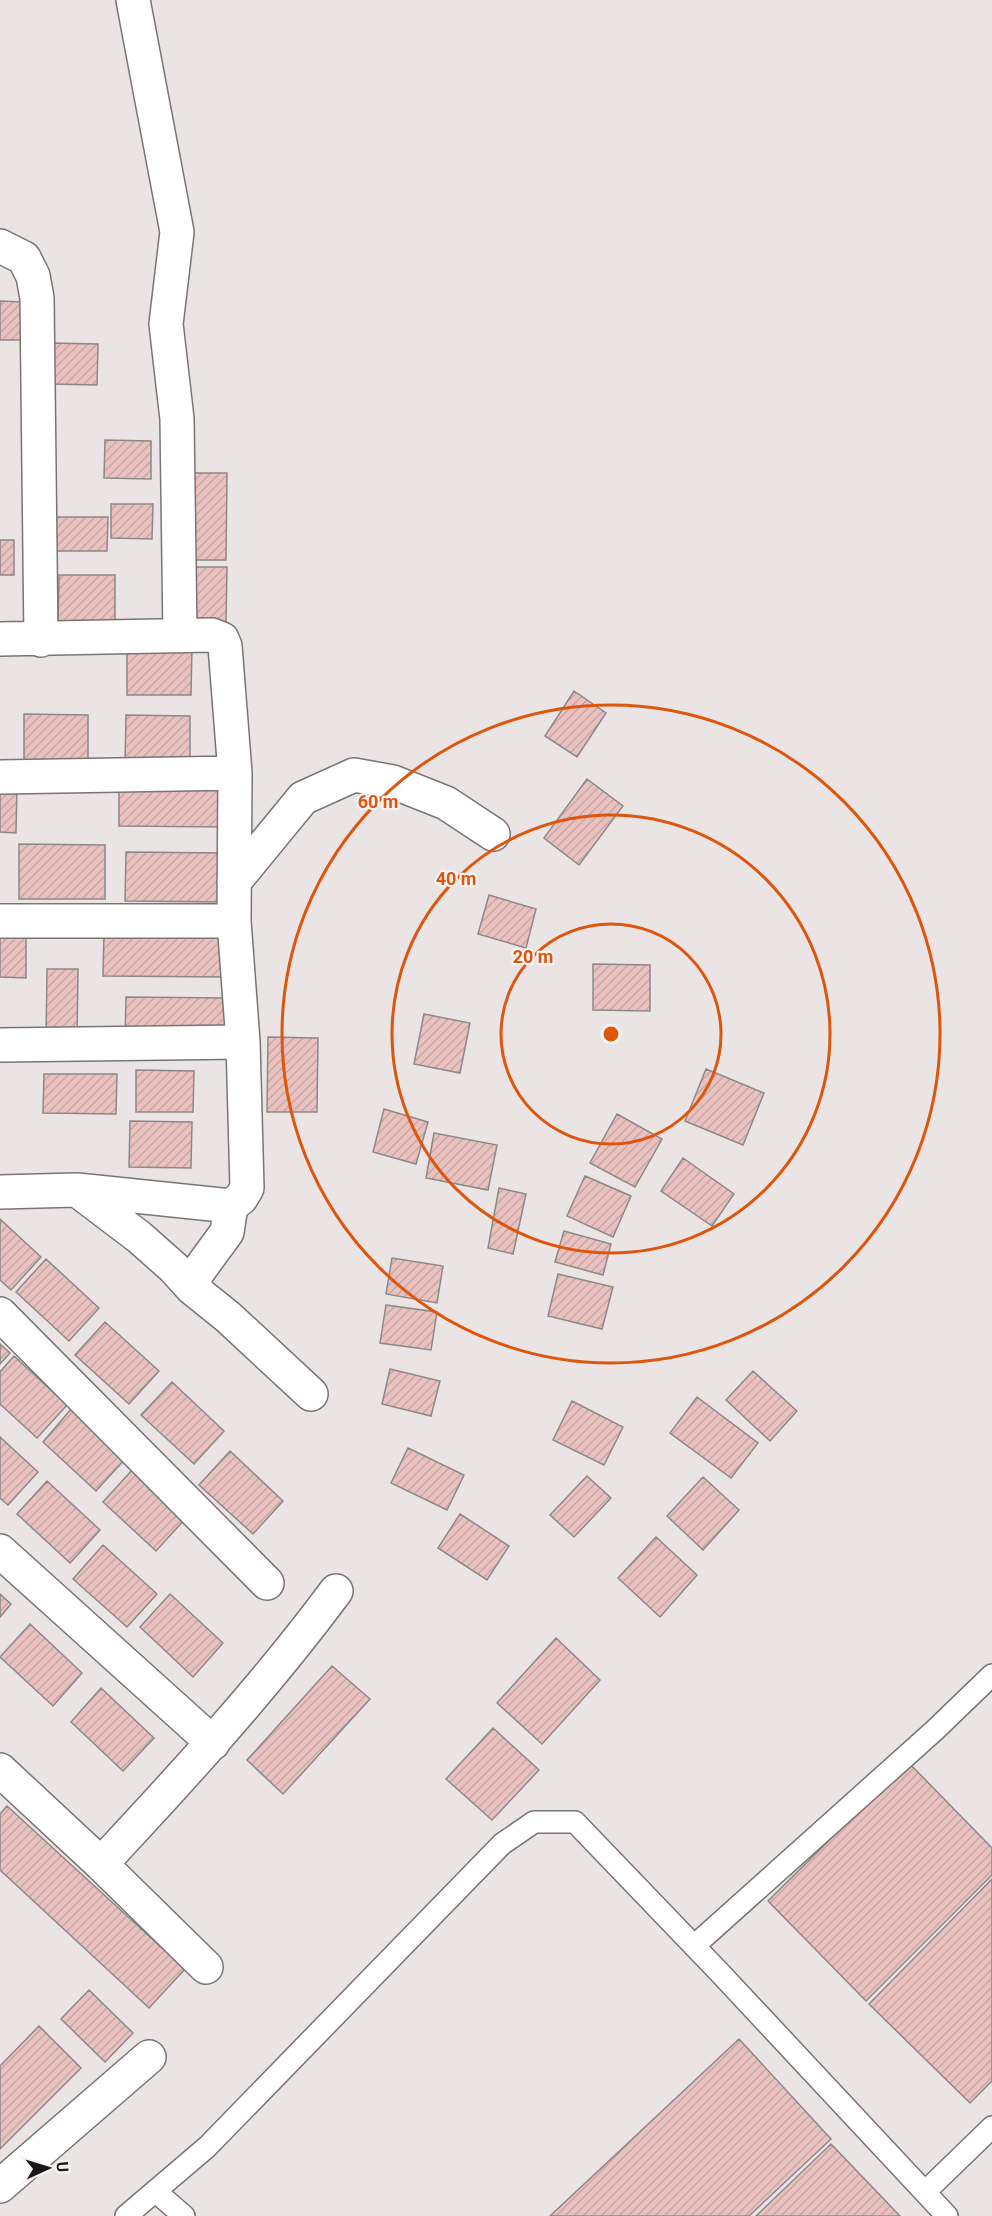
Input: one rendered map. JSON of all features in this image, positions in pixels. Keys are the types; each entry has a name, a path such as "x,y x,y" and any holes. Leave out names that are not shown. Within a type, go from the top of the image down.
{"street":[{"path":"133,0 177,232 166,324 177,419 180,636"},
{"path":"0,246 24,258 33,276 37,298 41,640"},
{"path":"0,639 212,635 222,639 225,646 235,773 234,921 243,1042 247,1188 241,1198 231,1206 227,1232 197,1273 192,1288"},
{"path":"0,777 235,773"},
{"path":"234,882 303,798 354,775 393,782 446,803 493,834"},
{"path":"0,921 234,921"},
{"path":"0,1045 243,1042"},
{"path":"0,1192 77,1191 231,1206"},
{"path":"77,1191 139,1237 173,1267 192,1288 228,1317 311,1394"},
{"path":"0,1314 267,1583"},
{"path":"0,1551 213,1743"},
{"path":"101,1864 213,1743 304,1634 336,1591"},
{"path":"0,1770 101,1864 206,1967"},
{"path":"0,2186 149,2057"}],"lane":[{"path":"694,1946 935,1730 992,1675"},
{"path":"126,2216 207,2147 502,1844 534,1822 574,1822 694,1946 947,2216"},
{"path":"925,2192 992,2127"},
{"path":"154,2191 184,2216"}],"building":[{"path":"0,301 22,302 21,340 0,340"},
{"path":"51,343 98,344 97,385 50,384"},
{"path":"105,440 151,441 151,479 104,478"},
{"path":"191,473 227,473 226,560 191,560"},
{"path":"111,504 153,504 152,539 111,538"},
{"path":"51,517 108,517 107,551 51,551"},
{"path":"0,540 14,540 14,575 0,575"},
{"path":"194,567 227,567 226,624 193,624"},
{"path":"59,575 115,575 115,624 58,623"},
{"path":"127,645 192,646 191,695 127,695"},
{"path":"574,691 606,713 577,757 545,736"},
{"path":"24,714 88,715 88,764 24,763"},
{"path":"126,715 190,716 190,765 125,765"},
{"path":"587,779 623,806 579,865 544,838"},
{"path":"0,784 17,784 16,833 0,832"},
{"path":"119,788 224,789 224,827 119,826"},
{"path":"19,844 105,845 105,899 19,899"},
{"path":"126,852 224,853 224,902 125,901"},
{"path":"489,895 536,909 526,948 478,934"},
{"path":"0,922 26,922 26,978 0,977"},
{"path":"104,933 227,934 226,977 103,976"},
{"path":"593,964 650,965 650,1011 593,1010"},
{"path":"47,969 78,969 77,1043 46,1043"},
{"path":"126,997 229,998 229,1040 125,1039"},
{"path":"424,1014 470,1023 460,1073 414,1064"},
{"path":"268,1037 318,1038 317,1112 267,1112"},
{"path":"706,1069 764,1093 743,1145 685,1121"},
{"path":"136,1070 194,1071 193,1112 136,1112"},
{"path":"44,1074 117,1074 116,1114 43,1113"},
{"path":"384,1109 428,1122 416,1164 373,1152"},
{"path":"617,1114 662,1139 635,1187 590,1163"},
{"path":"130,1121 192,1122 191,1168 129,1167"},
{"path":"434,1133 497,1145 488,1190 426,1178"},
{"path":"683,1158 734,1194 712,1226 661,1191"},
{"path":"585,1176 631,1196 613,1237 567,1216"},
{"path":"499,1188 526,1194 513,1254 488,1248"},
{"path":"0,1219 41,1257 11,1290 0,1280"},
{"path":"564,1231 611,1244 603,1275 555,1262"},
{"path":"392,1258 443,1266 437,1303 386,1294"},
{"path":"46,1259 99,1308 69,1341 16,1292"},
{"path":"558,1274 613,1287 602,1329 548,1316"},
{"path":"386,1305 437,1312 431,1350 380,1343"},
{"path":"105,1322 159,1371 129,1404 75,1355"},
{"path":"0,1344 10,1353 0,1364"},
{"path":"14,1356 67,1405 37,1438 0,1404 0,1372"},
{"path":"390,1369 440,1381 431,1416 382,1404"},
{"path":"753,1371 797,1411 770,1441 726,1400"},
{"path":"172,1382 224,1431 194,1464 141,1415"},
{"path":"697,1397 758,1443 731,1478 670,1433"},
{"path":"572,1401 623,1427 604,1465 553,1440"},
{"path":"72,1408 126,1458 96,1491 43,1442"},
{"path":"0,1437 38,1472 8,1505 0,1498"},
{"path":"408,1448 464,1475 447,1510 391,1483"},
{"path":"230,1451 283,1501 253,1534 199,1485"},
{"path":"133,1469 186,1518 156,1551 103,1502"},
{"path":"587,1476 611,1498 574,1537 550,1515"},
{"path":"703,1477 739,1510 703,1550 667,1516"},
{"path":"47,1481 100,1530 70,1563 17,1514"},
{"path":"460,1514 509,1546 487,1580 438,1548"},
{"path":"656,1537 697,1575 660,1617 618,1578"},
{"path":"103,1545 157,1594 127,1627 73,1579"},
{"path":"0,1594 11,1604 0,1617"},
{"path":"170,1594 223,1643 193,1677 140,1627"},
{"path":"30,1624 82,1673 53,1706 0,1657"},
{"path":"556,1638 600,1680 542,1744 497,1703"},
{"path":"332,1666 370,1699 283,1794 247,1760"},
{"path":"101,1688 154,1738 123,1771 71,1722"},
{"path":"493,1728 539,1770 492,1820 446,1779"},
{"path":"908,1762 992,1848 992,1875 866,2001 768,1901"},
{"path":"7,1806 185,1969 149,2008 0,1870 0,1814"},
{"path":"992,1879 992,2081 970,2103 869,2004"},
{"path":"89,1990 133,2033 105,2062 61,2019"},
{"path":"39,2026 81,2068 0,2149 0,2066"},
{"path":"739,2039 831,2139 749,2216 550,2216"},
{"path":"831,2144 900,2216 756,2216"}]}
